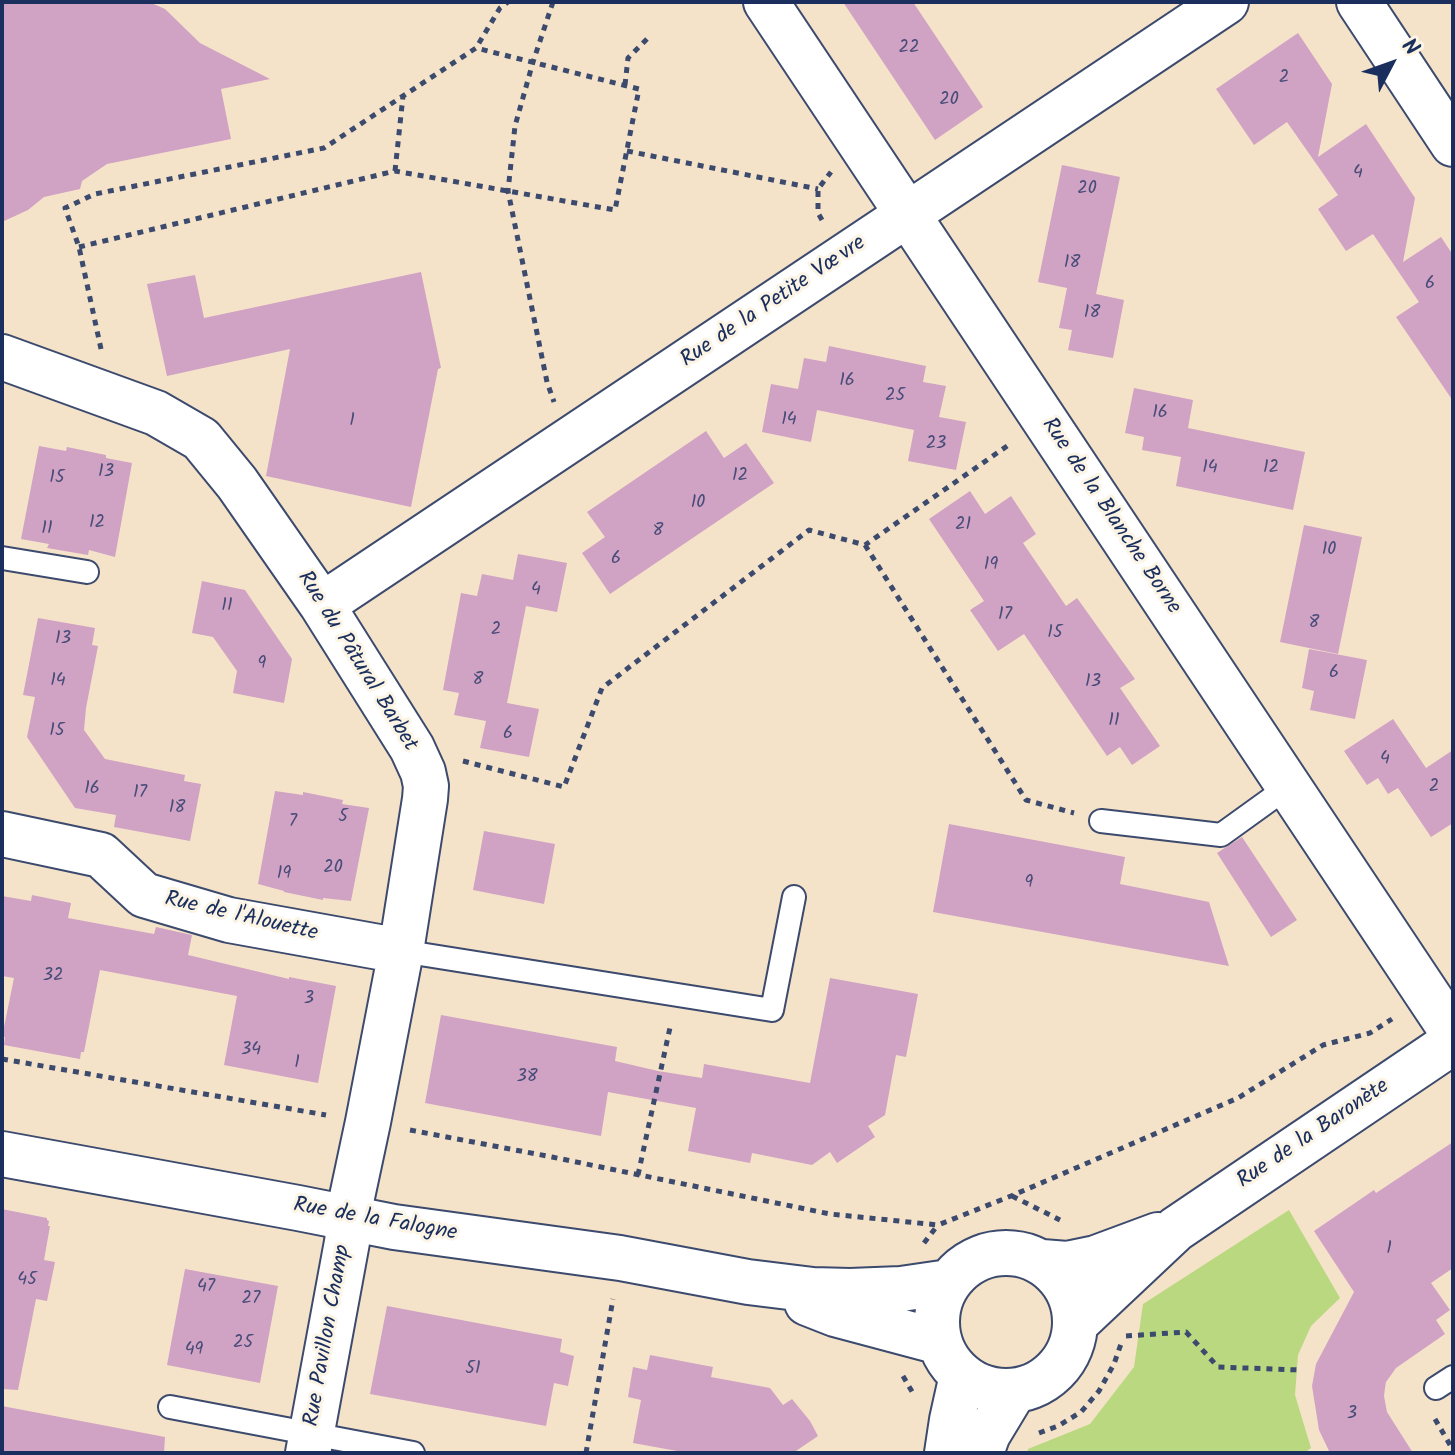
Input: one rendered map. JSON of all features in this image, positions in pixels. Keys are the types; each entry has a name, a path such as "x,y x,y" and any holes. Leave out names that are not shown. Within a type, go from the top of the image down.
{"street":[{"name":"Rue de la Blanche Borne","path":"766,2 1453,1033"},
{"name":"Rue de la Petite Vœvre","path":"322,605 1226,2"},
{"path":"1359,2 1453,144"},
{"name":"Rue du Pâtural Barbet","path":"2,357 156,413 201,439 237,483 322,605 419,760 426,786 401,951 349,1219"},
{"name":"Rue de l'Alouette","path":"2,834 101,855 144,895 229,920 401,951"},
{"name":"Rue de la Baronète","path":"1075,1324 1176,1229 1453,1042"},
{"name":"Rue de la Falogne","path":"2,1154 394,1227 620,1258 748,1282 850,1291 901,1289 949,1282"},
{"name":"Rue Pavillon Champ","path":"310,1443 349,1219"},
{"name":"Rue de la Baronète","path":"1042,1262 1067,1264 1096,1258 1176,1229"},
{"path":"951,1358 977,1385 995,1390 1014,1391 1033,1386 1050,1376 1063,1361 1072,1343 1074,1305 1067,1288 1042,1262 1002,1252 981,1257 963,1267 949,1282 940,1301 937,1322 951,1358 967,1440"},
{"name":"Rue de la Falogne","path":"748,1282 835,1314 893,1330 951,1358"},
{"path":"967,1440 1014,1391"}],"lane":[{"path":"2,558 87,572"},
{"path":"1101,821 1221,835 1289,786"},
{"path":"401,951 772,1010 794,897"},
{"path":"170,1407 310,1443 413,1453"}],"path":[{"path":"112,396 79,247 65,208 95,194 324,148 476,48 500,8 508,2"},
{"path":"553,2 515,126 508,191 547,382 567,441"},
{"path":"625,85 628,58 650,36"},
{"path":"79,247 395,171 615,210 639,89 476,48"},
{"path":"395,171 403,96"},
{"path":"842,258 818,213 818,189 832,171 862,145"},
{"path":"627,151 818,189"},
{"path":"865,545 1045,420"},
{"path":"412,748 564,787 602,688 809,530 865,545 1026,800 1101,821"},
{"path":"638,1175 677,995"},
{"path":"2,1059 368,1122 830,1214 938,1225 1238,1098 1323,1045 1370,1033 1428,996"},
{"path":"586,1453 620,1258"},
{"path":"893,1330 893,1359 923,1412 967,1440 1020,1440 1058,1426 1081,1412 1099,1391 1114,1364 1124,1336 1122,1308 1111,1289"},
{"path":"1124,1336 1186,1332 1218,1367 1300,1370"}],"green space":[{"path":"1289,1210 1340,1298 1311,1326 1298,1355 1295,1395 1311,1448 1304,1453 1027,1453 1028,1449 1090,1424 1134,1367 1143,1304"}],"building":[{"path":"2,2 149,2 165,9 200,43 270,79 221,89 231,139 107,164 82,181 80,189 44,197 28,210 2,222"},
{"path":"843,2 913,2 983,107 935,140"},
{"path":"1298,33 1332,84 1318,157 1366,124 1415,198 1403,262 1441,237 1453,255 1453,401 1396,317 1419,302 1373,234 1346,251 1318,209 1338,195 1287,122 1254,145 1216,89"},
{"path":"1062,165 1120,177 1096,294 1124,300 1113,358 1068,350 1072,330 1059,328 1067,288 1038,282"},
{"path":"421,272 441,368 438,369 411,507 266,476 290,349 167,376 147,284 195,275 204,318"},
{"path":"829,346 926,366 923,382 946,386 939,417 966,422 956,470 908,461 914,430 817,410 811,442 762,432 771,384 798,389 804,358 826,362"},
{"path":"1134,388 1193,400 1188,428 1305,452 1293,510 1176,486 1181,457 1142,450 1144,437 1125,433"},
{"path":"706,431 724,458 746,443 774,483 610,594 582,553 605,537 587,512"},
{"path":"39,446 66,451 67,447 132,463 115,557 89,550 88,555 47,548 49,544 21,539"},
{"path":"970,491 985,514 1011,496 1036,534 1023,543 1066,606 1077,598 1135,679 1120,688 1160,746 1132,765 1120,747 1107,756 1024,634 998,651 970,610 984,601 929,519"},
{"path":"1304,525 1362,537 1338,654 1280,642"},
{"path":"518,554 567,563 557,612 526,606 507,703 539,709 529,757 480,748 486,721 454,715 459,693 443,690 461,593 477,596 482,574 513,580"},
{"path":"202,581 245,590 292,659 284,703 233,693 237,671 213,637 192,633"},
{"path":"38,618 95,628 92,645 98,646 84,730 105,759 185,775 184,781 201,784 190,841 114,827 116,815 75,808 27,737 35,697 23,695"},
{"path":"1309,649 1367,660 1355,719 1310,710 1314,691 1302,688"},
{"path":"1393,719 1426,768 1453,750 1453,823 1431,837 1398,788 1388,794 1378,778 1367,785 1344,751"},
{"path":"275,791 303,795 303,792 343,800 342,804 369,808 351,901 323,900 258,884"},
{"path":"949,824 1125,857 1120,884 1209,902 1229,966 933,912"},
{"path":"484,831 555,844 544,904 473,890"},
{"path":"1242,837 1297,920 1271,937 1217,853"},
{"path":"32,895 71,903 68,918 154,934 156,927 192,935 188,955 289,979 336,986 318,1083 224,1065 237,996 100,970 80,1059 4,1045 5,1037 2,1037 14,978 2,976 2,896 31,901"},
{"path":"830,978 918,994 906,1057 896,1055 885,1115 868,1126 875,1137 837,1163 830,1152 812,1165 752,1153 750,1163 688,1151 696,1108 608,1092 601,1136 425,1103 441,1015 617,1047 615,1061 658,1071 702,1078 704,1064 810,1083"},
{"path":"1453,1142 1453,1268 1431,1283 1450,1310 1436,1320 1445,1334 1396,1368 1385,1388 1387,1412 1413,1453 1330,1453 1319,1430 1312,1386 1316,1364 1354,1292 1314,1231"},
{"path":"2,1209 47,1218 50,1226 44,1260 55,1262 47,1301 36,1299 18,1390 2,1389"},
{"path":"185,1269 278,1286 260,1383 167,1365"},
{"path":"387,1306 562,1339 560,1352 574,1356 568,1386 554,1383 546,1426 370,1394"},
{"path":"650,1355 713,1367 711,1377 770,1388 783,1405 792,1399 818,1436 793,1453 688,1453 633,1443 641,1400 628,1397 633,1367 647,1370"},
{"path":"2,1406 165,1437 164,1453 2,1453"}]}
